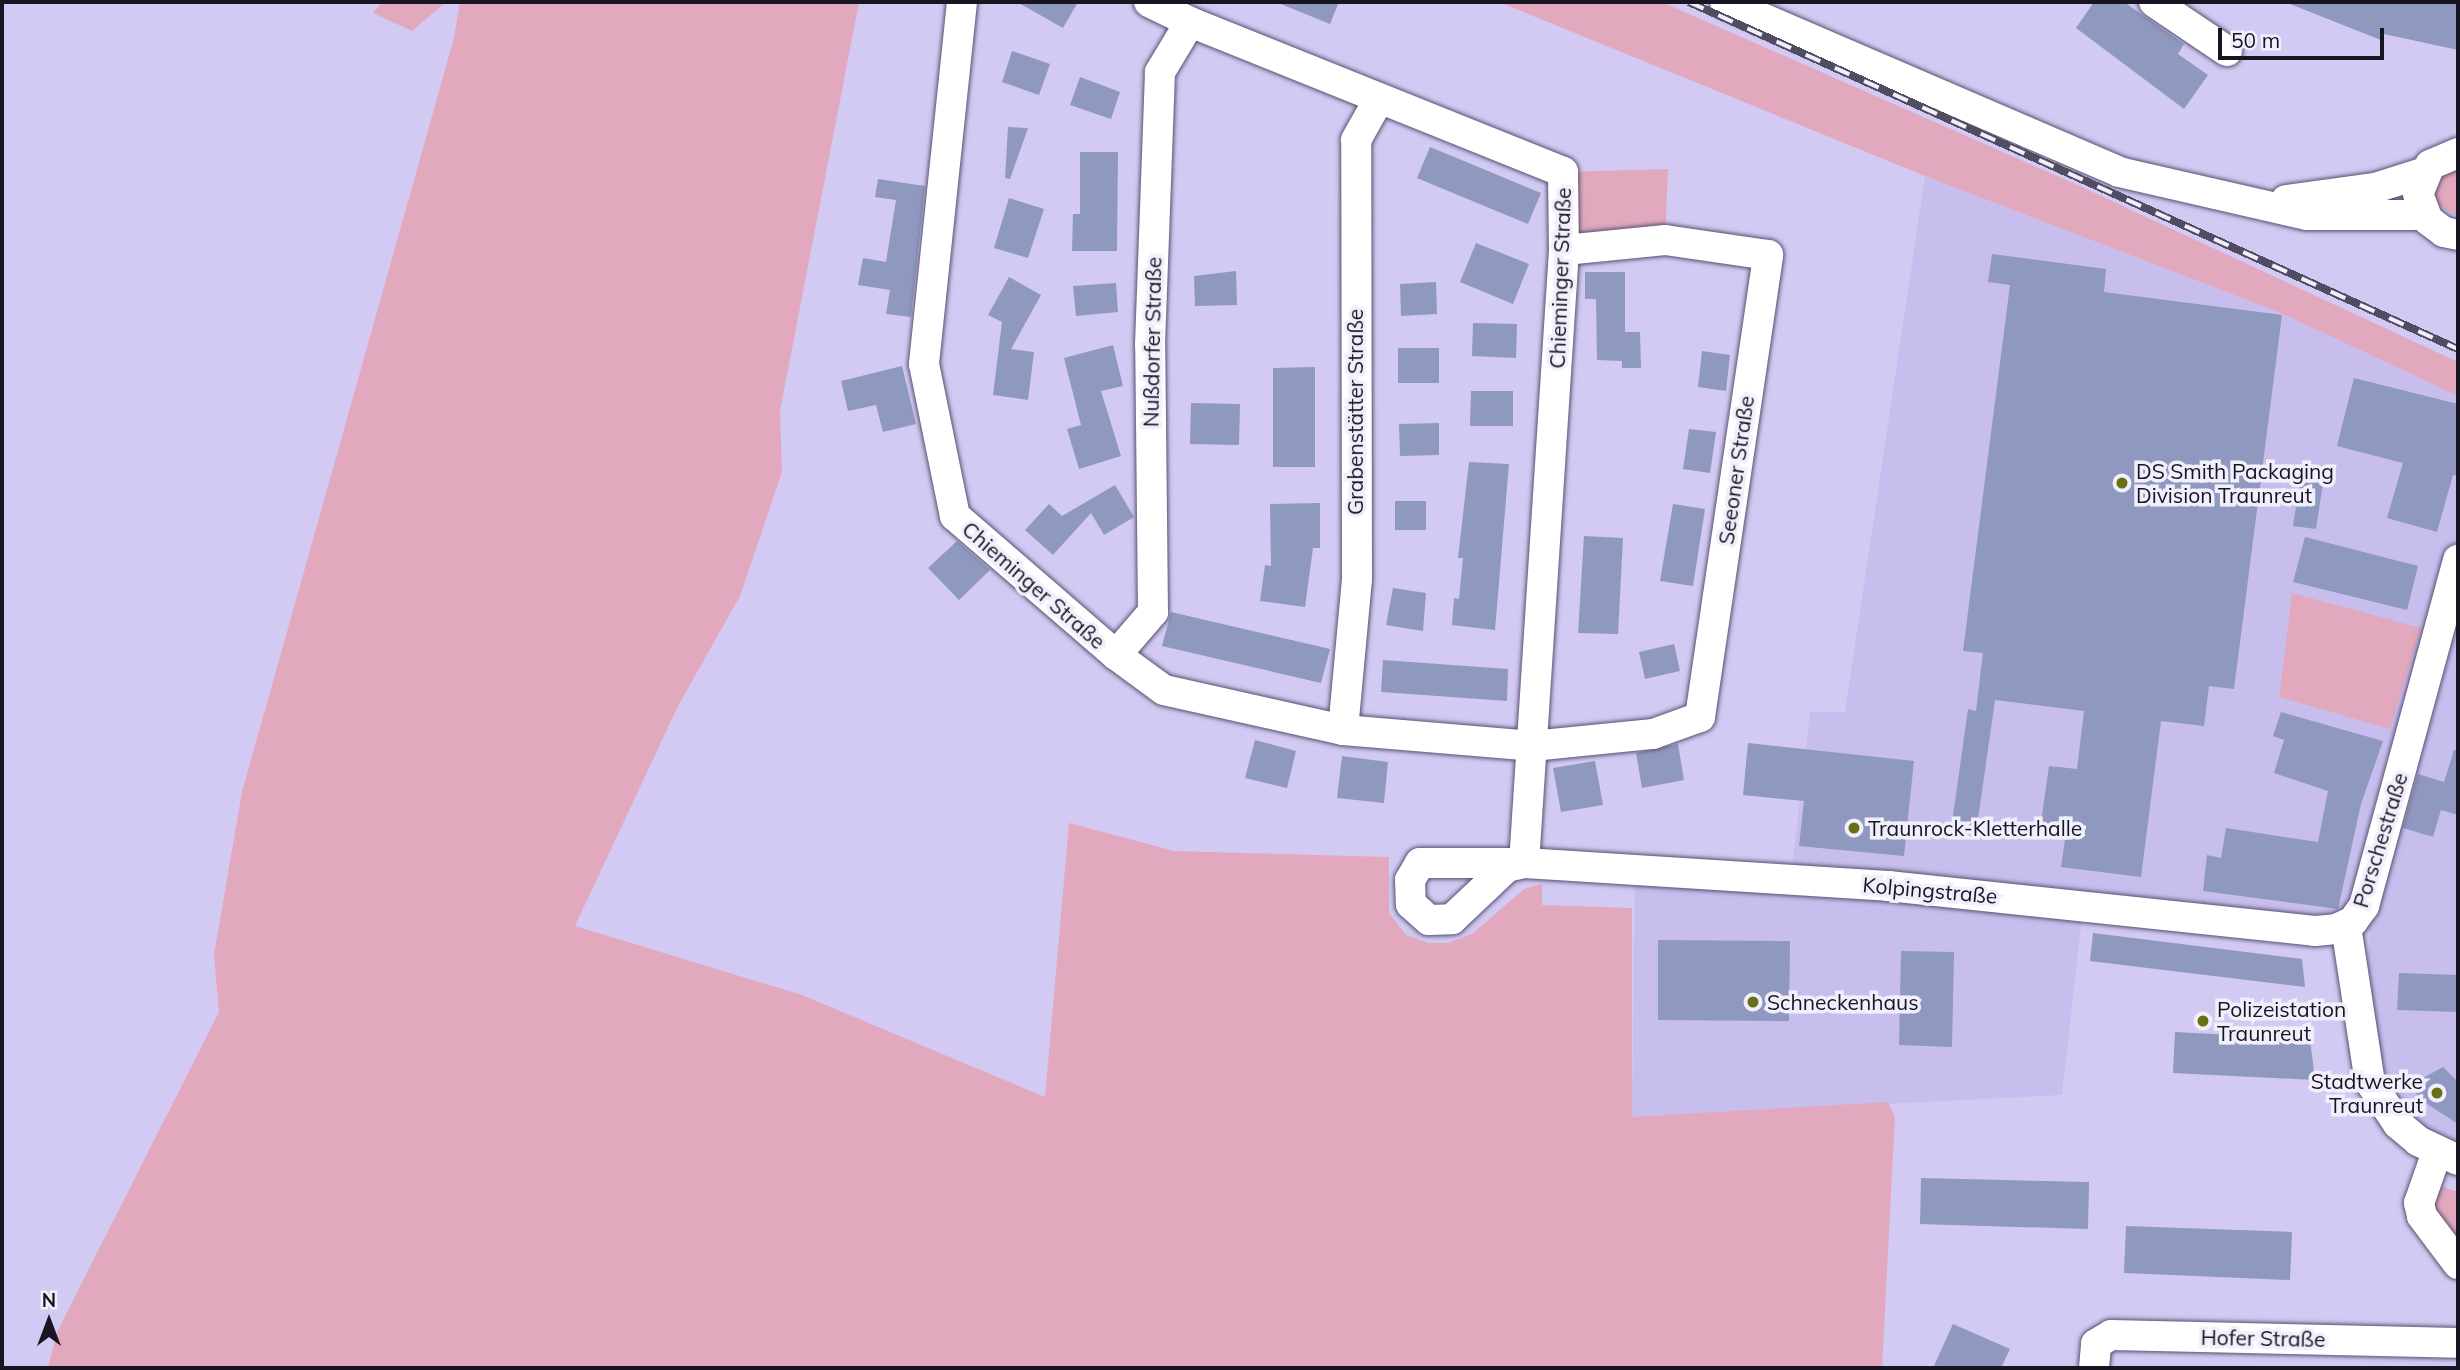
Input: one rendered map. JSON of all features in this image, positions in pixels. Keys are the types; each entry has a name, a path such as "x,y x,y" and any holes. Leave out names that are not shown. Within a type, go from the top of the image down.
{"street":[{"name":"Chieminger Straße","path":"962,2 924,363 955,516 1116,655 1164,690 1343,730 1532,746"},
{"name":"Chieminger Straße","path":"1149,2 1190,22 1563,172 1564,250 1532,746 1519,863"},
{"path":"1725,2 2057,148 2161,184 2307,215 2446,234"},
{"path":"2154,2 2227,51"},
{"name":"Nußdorfer Straße","path":"1116,655 1153,612 1150,345 1160,72 1190,22"},
{"name":"Grabenstätter Straße","path":"1343,730 1357,579 1353,432 1356,140 1379,99"},
{"path":"2265,204 2375,188 2424,172 2437,159 2458,153"},
{"path":"2424,172 2418,194 2446,234"},
{"name":"Seeoner Straße","path":"1532,746 1653,734 1700,717 1768,255 1665,240 1564,250"},
{"name":"Porschestraße","path":"2447,1156 2398,1124 2370,1082 2346,926 2364,906 2458,560"},
{"name":"Kolpingstraße","path":"1519,863 1965,892 2315,931 2346,926"},
{"path":"2447,1156 2418,1203 2422,1216 2458,1264"},
{"name":"Hofer Straße","path":"2094,1368 2096,1344 2111,1335 2458,1343"}],"shaded area":[{"path":"382,2 446,2 412,31 373,13"},
{"path":"460,2 859,2 780,411 782,472 740,596 678,706 575,926 802,995 1045,1097 1069,823 1174,851 1389,857 1389,913 1406,935 1429,943 1448,943 1472,934 1524,889 1542,884 1542,905 1632,908 1632,1117 1888,1102 1895,1117 1882,1368 48,1368 57,1332 219,1012 214,955 242,792 454,38"},
{"path":"1499,2 1662,2 2073,183 2458,362 2458,396 2281,313 1925,176"},
{"path":"1668,169 1665,240 1564,250 1563,172"},
{"path":"2458,170 2458,215 2455,215 2438,205 2434,192 2443,174"},
{"path":"1925,176 2281,313 2458,396 2458,1144 2431,1135 2402,1111 2363,1038 2370,932 2083,909 2062,1095 1632,1117 1635,868 1791,878 1810,712 1845,712"},
{"path":"2292,593 2421,628 2390,729 2279,697"},
{"path":"2432,1183 2458,1192 2458,1244 2430,1205"}],"building":[{"path":"1017,2 1078,2 1063,28"},
{"path":"1276,2 1339,2 1330,24"},
{"path":"2094,2 2124,2 2184,44 2178,54 2208,75 2184,109 2076,28"},
{"path":"2285,2 2458,2 2458,50 2384,34 2381,40"},
{"path":"1012,51 1050,64 1039,95 1002,82"},
{"path":"1080,77 1120,92 1111,119 1070,105"},
{"path":"1008,127 1028,128 1010,179 1005,178"},
{"path":"1430,147 1541,193 1528,224 1417,178"},
{"path":"1080,152 1118,152 1117,251 1072,251 1073,214 1080,214"},
{"path":"878,179 925,186 911,317 886,314 890,290 858,285 863,258 886,262 896,200 875,197"},
{"path":"1009,198 1044,209 1028,258 994,248"},
{"path":"1476,243 1529,264 1513,304 1460,282"},
{"name":"DS Smith Packaging Division Traunreut","path":"1992,254 2106,269 2104,292 2282,315 2234,689 2209,686 2204,726 2161,721 2141,877 2061,867 2066,832 2040,829 2049,766 2077,769 2084,711 1995,700 1977,826 1952,823 1968,709 1976,711 1983,653 1963,651 2010,285 1988,282"},
{"path":"1236,271 1237,305 1195,306 1194,276"},
{"path":"1585,272 1625,272 1625,332 1640,332 1641,368 1622,368 1622,361 1597,360 1596,299 1585,299"},
{"path":"1009,277 1041,295 1011,349 1034,352 1028,400 993,395 1002,322 988,315"},
{"path":"1436,282 1437,314 1401,316 1400,284"},
{"path":"1116,283 1118,312 1076,316 1073,286"},
{"path":"1473,323 1517,324 1516,358 1472,356"},
{"path":"1113,345 1123,386 1101,391 1121,456 1079,469 1067,429 1081,425 1064,358"},
{"path":"1398,348 1439,348 1439,383 1398,383"},
{"path":"1702,351 1730,355 1726,391 1698,387"},
{"path":"902,366 916,424 883,432 876,405 848,411 841,381"},
{"path":"1315,367 1315,467 1273,467 1273,368"},
{"path":"2354,378 2458,404 2458,476 2453,475 2437,532 2387,518 2403,463 2337,446"},
{"path":"1471,391 1513,391 1513,426 1470,426"},
{"path":"1191,403 1240,404 1239,445 1190,444"},
{"path":"1439,423 1439,455 1400,456 1399,424"},
{"path":"1689,429 1716,432 1710,473 1683,469"},
{"path":"1469,462 1509,464 1495,630 1452,625 1454,598 1459,599 1463,558 1458,558"},
{"path":"2301,473 2324,476 2316,529 2293,526"},
{"path":"1115,485 1134,517 1104,535 1091,513 1053,555 1025,530 1049,504 1062,516"},
{"path":"1395,501 1426,501 1426,530 1395,530"},
{"path":"1320,503 1320,548 1313,548 1305,607 1260,601 1265,565 1271,566 1270,504"},
{"path":"1673,504 1705,509 1693,586 1660,581"},
{"path":"1584,536 1623,538 1618,634 1578,633"},
{"path":"2305,537 2418,566 2407,610 2293,582"},
{"path":"957,541 990,570 959,600 928,568"},
{"path":"1393,588 1426,593 1423,631 1386,625"},
{"path":"1171,612 1330,649 1321,683 1162,646"},
{"path":"1674,644 1680,671 1645,679 1639,652"},
{"path":"1383,660 1508,669 1507,701 1381,692"},
{"path":"2281,712 2383,741 2361,804 2338,909 2203,891 2207,855 2221,858 2226,828 2318,842 2328,791 2274,773 2284,740 2273,736"},
{"path":"1255,740 1296,751 1287,788 1245,778"},
{"path":"1748,743 1914,761 1904,856 1799,846 1804,801 1743,795"},
{"path":"1678,744 1684,780 1642,788 1636,753"},
{"path":"2454,750 2458,750 2458,815 2441,810 2433,837 2403,828 2418,774 2444,782"},
{"path":"1342,756 1388,762 1384,803 1337,798"},
{"path":"1595,761 1603,805 1561,812 1553,768"},
{"path":"2093,933 2302,959 2305,987 2090,961"},
{"path":"1658,940 1790,941 1789,1021 1658,1020"},
{"path":"1901,951 1954,952 1952,1047 1899,1045"},
{"path":"2399,973 2458,975 2458,1012 2397,1010"},
{"path":"2175,1032 2310,1039 2315,1080 2173,1073"},
{"name":"Stadtwerke Traunreut","path":"2443,1067 2458,1082 2458,1124 2421,1100 2410,1085"},
{"path":"1921,1178 2089,1182 2088,1229 1920,1224"},
{"path":"2126,1226 2292,1232 2290,1280 2124,1273"},
{"path":"1953,1324 2010,1349 2001,1368 1933,1368"}],"railway":[{"path":"1689,2 2458,349"}],"place":[{"name":"DS Smith Packaging Division Traunreut","path":"2122,483"},
{"name":"Traunrock-Kletterhalle","path":"1854,828"},
{"name":"Schneckenhaus","path":"1753,1002"},
{"name":"Polizeistation Traunreut","path":"2203,1021"},
{"name":"Stadtwerke Traunreut","path":"2437,1093"}]}
